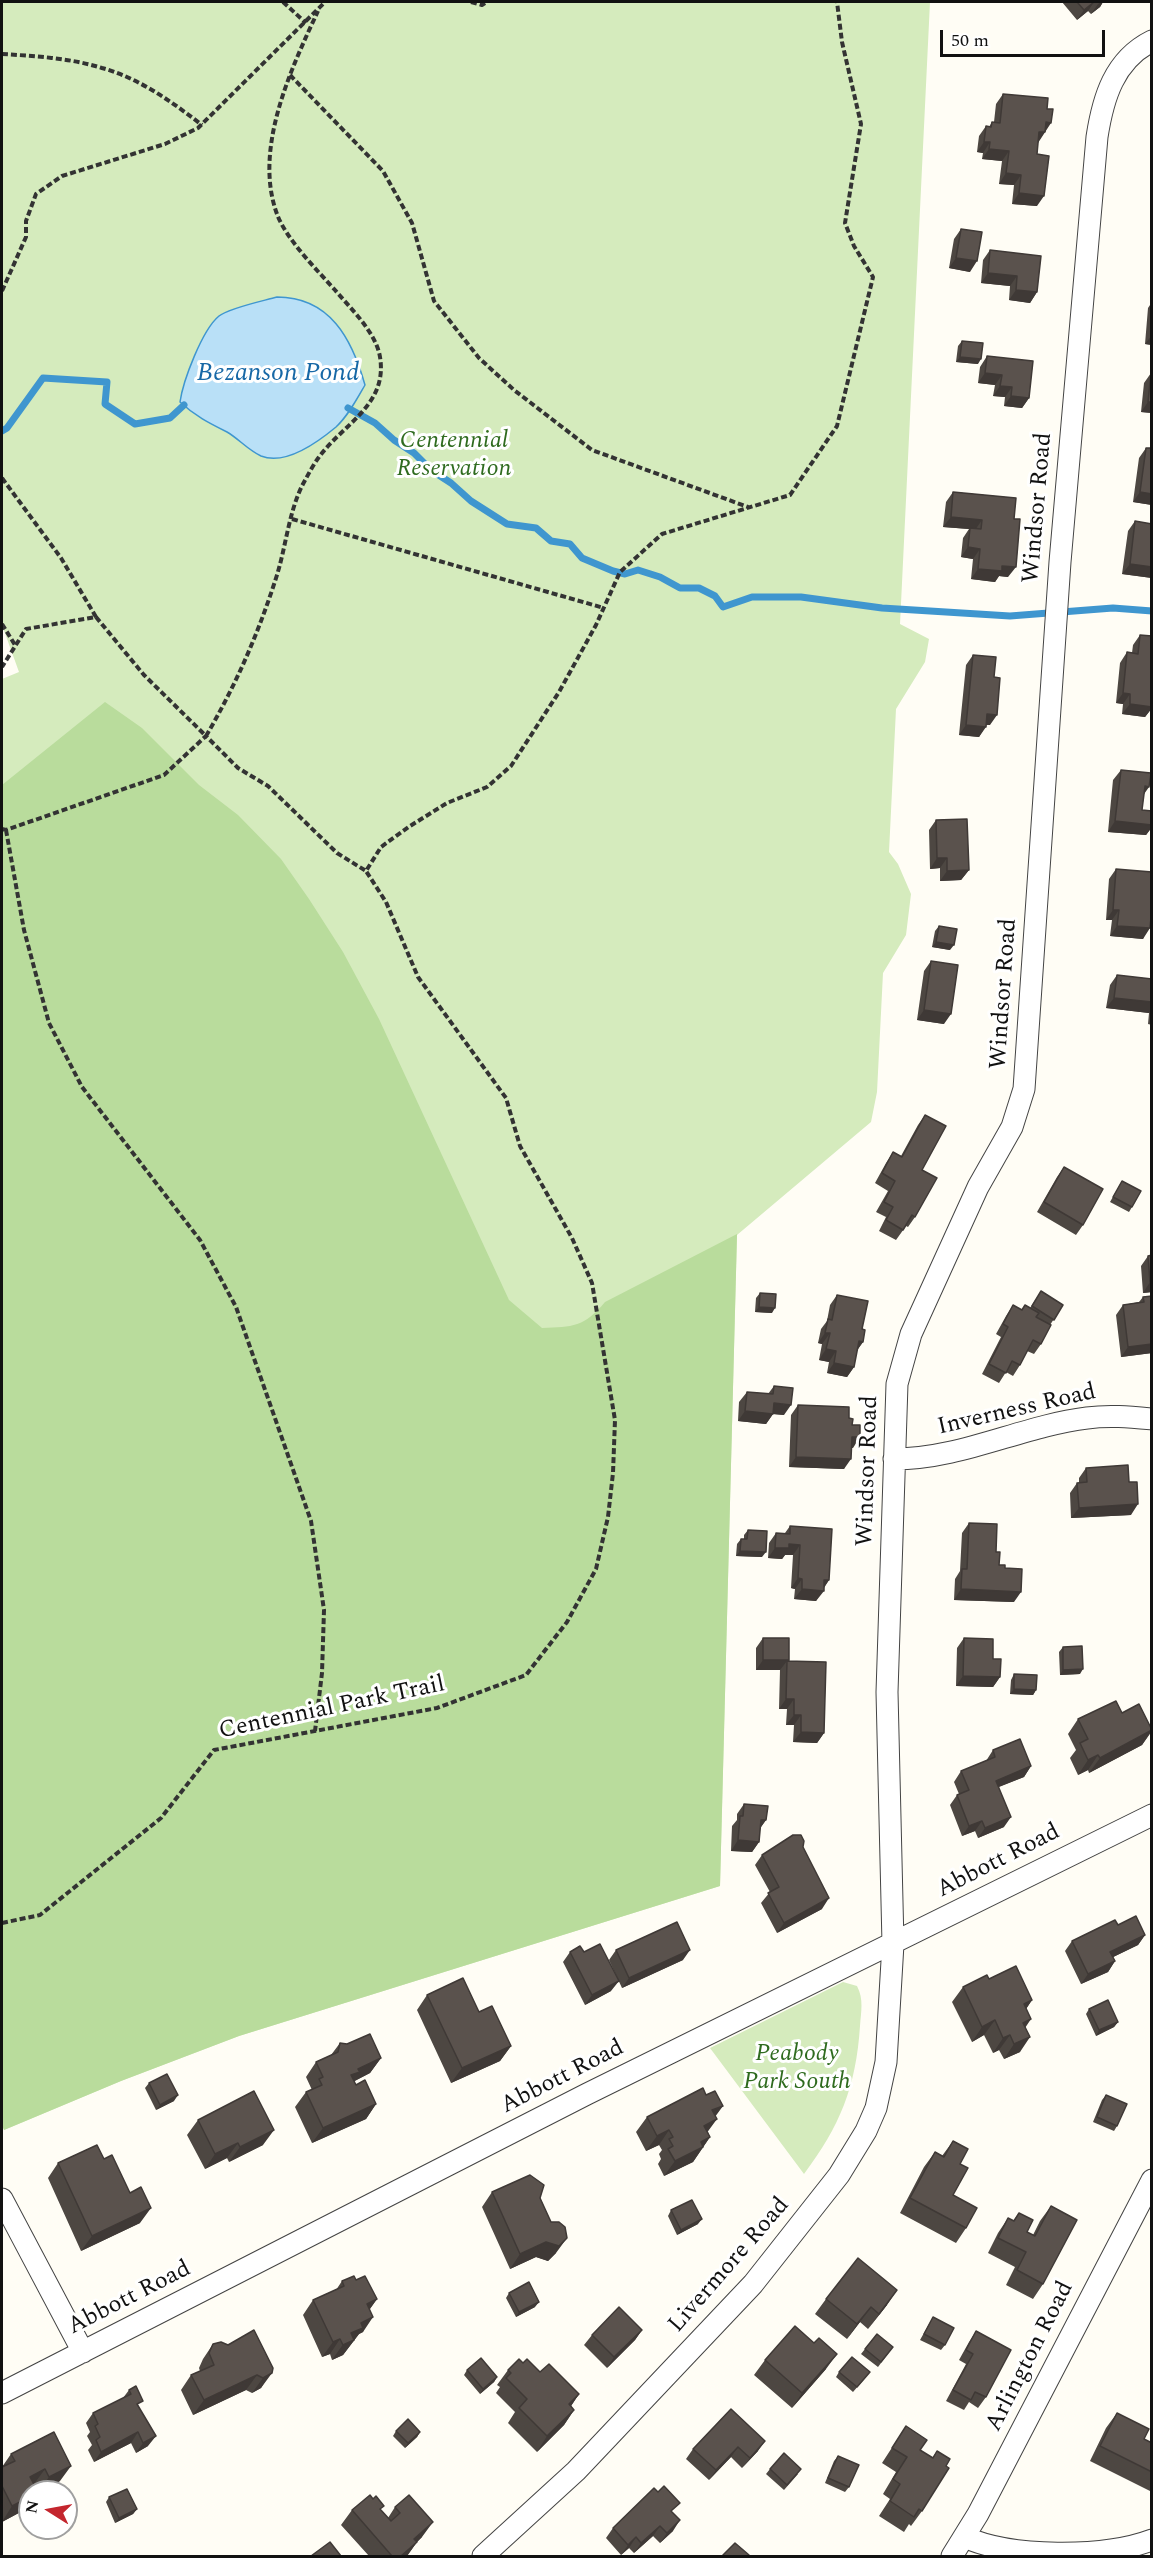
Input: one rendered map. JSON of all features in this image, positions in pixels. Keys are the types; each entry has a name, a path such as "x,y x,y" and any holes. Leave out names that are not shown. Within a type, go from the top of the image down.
{"street":[{"name":"Windsor Road","path":"893,1944 887,1692 897,1384 904,1350 978,1187 1012,1127 1024,1089 1060,562 1097,137 1103,107 1113,79 1131,54 1152,41"},
{"name":"Inverness Road","path":"894,1459 938,1456 1050,1425 1086,1418 1120,1416 1152,1419"},
{"name":"Abbott Road","path":"2,2393 587,2094 1152,1815"},
{"name":"Livermore Road","path":"483,2556 569,2479 722,2318 753,2283 845,2166 866,2131 876,2108 886,2062 893,1944"},
{"name":"Arlington Road","path":"952,2556 965,2537 1152,2180"},
{"path":"2,2199 83,2352"},
{"path":"965,2537 995,2550 1041,2555 1101,2553 1133,2547 1152,2540"}],"path":[{"path":"283,2 306,23"},
{"path":"2,291 26,237 26,221 36,194 62,176 165,144 202,124 325,2"},
{"path":"471,2 482,5 487,2"},
{"path":"366,871 381,847 447,803 488,787 510,766 559,693 604,608 620,572 662,534 790,495 837,426 873,277 854,246 845,224 861,124 842,42 837,2"},
{"path":"315,1731 322,1673 324,1610 311,1521 236,1308 206,1250 82,1087 49,1023 24,930 4,830 164,775 206,736 232,691 262,624 302,487 320,456 365,411 376,393 380,356 366,329 291,237 277,215 270,175 272,138 290,75 318,11"},
{"path":"2,54 41,56 103,68 166,97 202,124"},
{"path":"290,75 382,171 412,223 434,301 479,358 514,390 591,450 749,508"},
{"name":"Centennial Park Trail","path":"2,478 61,558 96,617 144,675 238,768 268,786 337,853 366,871 386,902 418,977 507,1098 520,1146 572,1238 592,1283 615,1420 613,1473 608,1517 596,1569 567,1622 526,1675 437,1708 214,1750 161,1818 40,1915 2,1923"},
{"path":"292,519 604,608"},
{"path":"2,667 26,628 96,617"},
{"path":"2,624 15,645"}],"green space":[{"name":"Centennial Reservation","path":"2,2 930,2 900,624 929,639 925,662 896,709 889,852 898,864 911,894 906,935 883,973 877,1092 871,1122 737,1235 720,1886 239,2036 121,2081 4,2130 2,2125 2,679 19,672 2,625"},
{"path":"105,702 142,728 199,785 238,815 281,859 309,899 343,952 379,1019 509,1300 542,1328 570,1326 584,1321 605,1302 737,1234 720,1886 239,2036 121,2081 4,2130 2,2125 2,785"},
{"name":"Peabody Park South","path":"843,1982 857,1986 861,2001 855,2068 844,2105 836,2122 804,2174 710,2048"}],"water":[{"name":"Bezanson Pond","path":"277,297 311,304 336,324 353,352 365,385 344,418 329,433 301,451 281,458 271,458 256,454 180,402 194,356 206,332 219,316 230,310"}],"building":[{"path":"1077,2 1094,2 1084,10"},
{"path":"1003,94 1048,98 1047,109 1053,109 1051,123 1046,122 1045,132 1039,132 1037,154 1049,156 1044,196 1019,193 1021,175 1006,173 1009,151 989,149 990,142 984,142 986,126 991,127 992,122 1000,123"},
{"path":"961,229 982,232 977,261 956,258"},
{"path":"990,250 1041,256 1037,292 1016,290 1017,276 988,273"},
{"path":"962,341 983,343 981,359 960,357"},
{"path":"987,356 1033,361 1029,398 1011,396 1012,387 1000,386 1002,375 985,373"},
{"path":"1151,373 1152,402 1148,402"},
{"path":"1146,448 1152,448 1152,494 1140,492"},
{"path":"953,492 1016,498 1014,519 1020,519 1016,567 1002,566 1002,571 978,569 980,549 968,547 970,528 981,529 982,520 951,517"},
{"path":"1135,521 1152,524 1152,567 1130,564"},
{"path":"1140,635 1152,636 1152,707 1130,704 1130,694 1123,693 1127,652 1138,654"},
{"path":"973,655 996,657 994,677 1000,678 997,715 987,714 986,727 966,725"},
{"path":"1121,770 1151,773 1149,787 1145,786 1142,810 1152,811 1152,825 1115,821"},
{"path":"967,819 969,870 947,871 947,858 937,858 936,820"},
{"path":"1116,869 1152,872 1150,928 1117,926 1119,910 1113,910"},
{"path":"939,926 957,929 954,945 936,942"},
{"path":"931,961 958,965 951,1014 924,1010"},
{"path":"1117,975 1152,979 1152,1002 1114,998"},
{"path":"925,1115 946,1126 922,1170 937,1178 915,1217 912,1215 903,1230 886,1220 893,1207 884,1202 895,1181 882,1173 893,1152 902,1157"},
{"path":"1064,1167 1103,1189 1083,1225 1044,1202"},
{"path":"1122,1181 1141,1191 1132,1207 1113,1197"},
{"path":"1152,1255 1152,1282 1150,1282 1148,1256"},
{"path":"1041,1291 1063,1305 1054,1320 1032,1306"},
{"path":"760,1293 776,1294 775,1308 759,1307"},
{"path":"837,1295 868,1301 862,1329 865,1330 863,1342 859,1341 854,1367 834,1363 836,1351 826,1349 830,1333 825,1333 828,1319 832,1320"},
{"path":"1152,1296 1152,1344 1128,1347 1123,1305 1144,1302 1143,1297"},
{"path":"1013,1305 1022,1310 1025,1305 1039,1313 1036,1317 1051,1325 1041,1344 1033,1340 1020,1365 1012,1361 1006,1373 989,1364 1008,1327 1003,1324"},
{"path":"774,1386 793,1388 791,1405 774,1403 773,1414 745,1411 747,1392 773,1394"},
{"path":"798,1405 849,1407 849,1418 853,1419 852,1425 860,1425 860,1437 852,1437 851,1459 796,1457"},
{"path":"1128,1465 1129,1482 1137,1482 1138,1504 1079,1508 1077,1483 1087,1482 1086,1468"},
{"path":"969,1523 997,1524 996,1552 1000,1552 999,1565 1005,1565 1005,1568 1022,1569 1021,1592 961,1589 962,1569 967,1569"},
{"path":"790,1526 832,1529 829,1580 824,1580 824,1591 802,1589 802,1579 798,1578 800,1545 789,1544 789,1548 775,1548 776,1533 790,1534"},
{"path":"748,1530 767,1531 766,1552 740,1551 741,1539 747,1539"},
{"path":"763,1638 789,1638 789,1660 763,1660"},
{"path":"964,1638 993,1639 993,1659 1001,1659 1000,1677 963,1676"},
{"path":"1082,1646 1083,1669 1063,1670 1063,1647"},
{"path":"787,1661 826,1662 824,1733 801,1732 801,1715 794,1715 794,1699 786,1699"},
{"path":"1014,1674 1037,1675 1036,1690 1014,1689"},
{"path":"1116,1701 1122,1713 1139,1704 1152,1730 1100,1758 1098,1755 1088,1760 1080,1743 1088,1739 1078,1719"},
{"path":"1020,1739 1031,1766 996,1781 1011,1817 985,1828 982,1821 969,1826 957,1795 969,1790 961,1771 995,1757 993,1750"},
{"path":"744,1804 768,1806 766,1820 761,1820 759,1842 738,1840 740,1816 743,1816"},
{"path":"793,1835 801,1835 804,1841 803,1847 829,1898 784,1923 768,1893 779,1887 762,1855"},
{"path":"1136,1916 1145,1935 1110,1952 1115,1961 1088,1974 1072,1941 1115,1920 1118,1925"},
{"path":"677,1922 690,1950 629,1978 616,1950"},
{"path":"600,1944 619,1981 592,1995 570,1952 580,1946 584,1952"},
{"path":"1016,1966 1032,2000 1024,2004 1031,2019 1023,2023 1030,2037 1014,2044 1010,2035 1003,2038 995,2020 982,2027 963,1987 987,1975 989,1979"},
{"path":"463,1978 479,2012 492,2006 511,2046 462,2068 427,1995"},
{"path":"1108,2000 1118,2022 1099,2030 1089,2009"},
{"path":"370,2034 381,2058 358,2069 360,2072 351,2075 356,2085 365,2080 376,2104 323,2128 306,2092 322,2085 319,2079 323,2077 316,2062 338,2052 340,2043 347,2044"},
{"path":"167,2074 178,2095 160,2105 149,2083"},
{"path":"703,2088 706,2095 715,2091 723,2106 712,2110 717,2119 704,2126 710,2137 701,2142 703,2147 675,2161 668,2149 673,2146 669,2139 673,2137 669,2130 657,2136 647,2117"},
{"path":"254,2091 274,2130 240,2147 238,2143 215,2154 198,2120"},
{"path":"1106,2095 1127,2104 1117,2126 1097,2117"},
{"path":"953,2141 968,2149 960,2164 968,2168 953,2195 977,2208 966,2228 910,2198 935,2152 944,2157"},
{"path":"97,2145 104,2159 112,2155 130,2193 141,2187 151,2208 92,2236 58,2163"},
{"path":"530,2175 544,2185 540,2198 551,2222 559,2222 565,2227 567,2238 559,2246 546,2242 520,2254 492,2192"},
{"path":"692,2200 702,2219 681,2230 671,2210"},
{"path":"1051,2206 1077,2220 1043,2284 1017,2270 1026,2252 998,2238 1008,2218 1014,2221 1019,2213 1033,2220 1027,2232 1035,2236"},
{"path":"858,2258 897,2290 879,2314 871,2307 857,2324 826,2299"},
{"path":"354,2276 356,2280 365,2276 377,2299 367,2304 373,2317 361,2323 363,2328 351,2333 354,2340 343,2345 340,2339 333,2342 313,2300 344,2286 342,2281"},
{"path":"529,2282 539,2302 519,2312 509,2293"},
{"path":"619,2307 642,2330 614,2357 592,2335"},
{"path":"933,2317 954,2328 945,2345 924,2334"},
{"path":"795,2326 814,2343 819,2338 837,2354 802,2393 765,2360"},
{"path":"254,2330 273,2368 272,2373 263,2378 257,2375 204,2400 191,2375 214,2365 209,2353 213,2344 221,2342 228,2345"},
{"path":"976,2331 1011,2350 986,2397 975,2392 971,2400 953,2390 973,2354 966,2350"},
{"path":"877,2334 893,2347 881,2362 865,2349"},
{"path":"852,2357 870,2372 857,2387 839,2372"},
{"path":"481,2358 497,2377 483,2389 467,2370"},
{"path":"519,2359 523,2363 527,2359 540,2372 549,2364 579,2394 569,2404 574,2410 547,2436 519,2408 527,2399 506,2378 511,2373 508,2370"},
{"path":"136,2386 143,2401 137,2404 156,2436 143,2443 138,2432 101,2452 96,2440 100,2437 95,2426 98,2424 93,2413 131,2394 129,2390"},
{"path":"731,2409 765,2441 750,2458 738,2447 716,2470 693,2449"},
{"path":"1117,2413 1149,2429 1144,2439 1152,2443 1152,2472 1100,2446"},
{"path":"408,2419 420,2432 408,2443 396,2431"},
{"path":"906,2426 927,2440 920,2450 933,2458 937,2451 950,2459 946,2466 949,2468 922,2511 919,2509 914,2517 890,2501 900,2484 893,2479 907,2457 892,2448"},
{"path":"54,2432 71,2466 49,2477 45,2469 30,2477 32,2480 18,2480 18,2503 12,2506 2,2486 2,2467 15,2461 11,2454"},
{"path":"784,2453 801,2469 787,2485 770,2469"},
{"path":"838,2456 859,2465 849,2487 828,2478"},
{"path":"664,2486 680,2503 671,2511 680,2520 667,2533 660,2526 641,2543 636,2537 628,2545 613,2528 654,2488 658,2492"},
{"path":"127,2489 137,2509 119,2518 109,2497"},
{"path":"370,2495 373,2499 376,2496 384,2506 380,2509 391,2521 400,2513 395,2507 409,2495 433,2522 414,2539 417,2542 401,2556 392,2556 352,2510"},
{"path":"330,2542 341,2556 311,2556"},
{"path":"735,2543 749,2555 722,2556"}],"waterway":[{"path":"2,431 7,428 43,378 107,382 105,404 135,424 170,418 184,405"},
{"path":"348,408 375,423 471,501 507,524 536,528 551,541 570,544 582,558 613,571 625,574 638,570 660,577 680,588 699,588 715,596 723,607 752,597 801,597 882,608 1010,616 1113,608 1152,611"}]}
